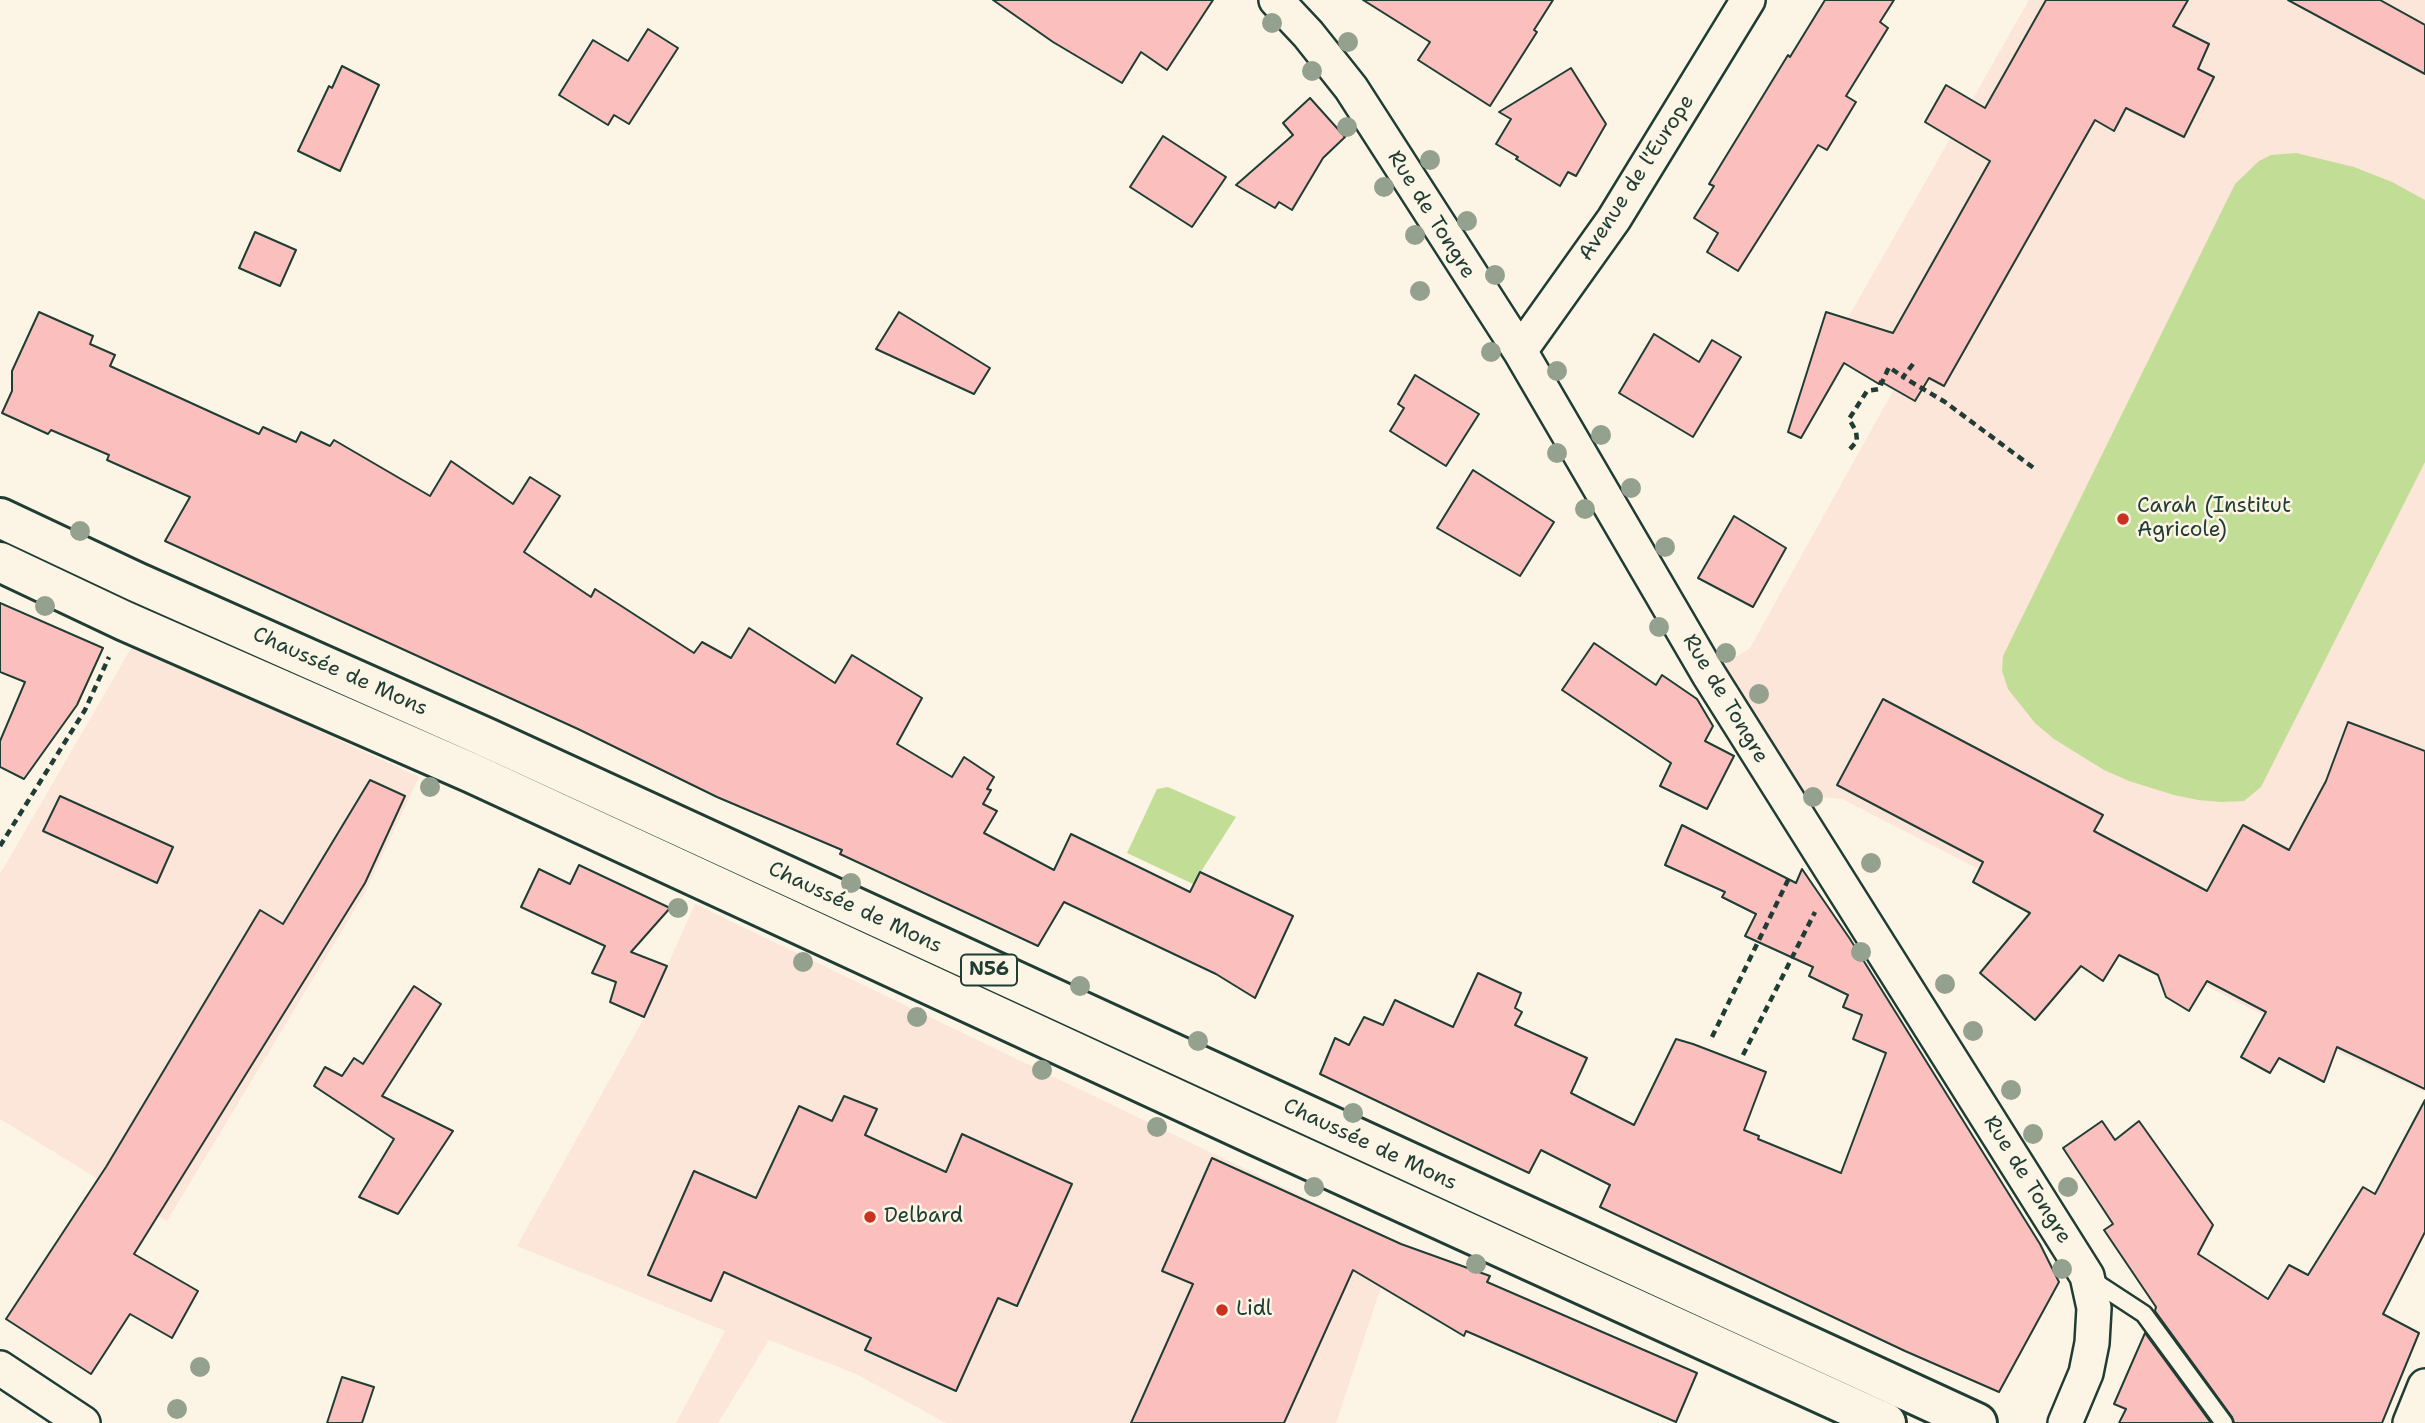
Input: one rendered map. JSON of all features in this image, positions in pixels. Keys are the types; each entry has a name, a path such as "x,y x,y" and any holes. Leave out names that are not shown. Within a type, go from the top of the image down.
{"main road":[{"name":"Chaussée de Mons","path":"0,519 148,588 487,738 1977,1423"},
{"name":"Chaussée de Mons","path":"0,562 125,621 472,773 1886,1423"}],"street":[{"name":"Rue de Tongre","path":"1276,0 1308,34 1351,88 1520,351 1709,675 2087,1276 2094,1308 2092,1343 2086,1373 2065,1423"},
{"name":"Avenue de l'Europe","path":"1520,351 1614,219 1748,0"},
{"path":"0,1368 83,1423"},
{"path":"2410,1423 2425,1386"}],"lane":[{"path":"2087,1276 2144,1314 2224,1423"}],"path":[{"path":"1903,377 1913,364"},
{"path":"1850,449 1857,442 1856,431 1849,419 1867,391 1879,389 1889,367 1945,402 2035,469"},
{"path":"0,846 85,710 125,621"},
{"path":"1712,1037 1811,835"},
{"path":"1743,1055 1834,874"}],"shaded area":[{"name":"Carah (Institut Agricole)","path":"2029,0 2425,0 2425,1092 2306,1037 1842,799 1783,793 1709,675 1750,648 1893,391 1828,353"},
{"path":"133,645 419,777 364,894 167,1221 0,1119 0,874"},
{"path":"695,904 1401,1244 1381,1287 1336,1423 946,1423 856,1374 769,1340 718,1423 676,1423 725,1331 517,1246 644,1018"}],"green space":[{"path":"2296,153 2354,167 2392,182 2425,200 2425,462 2261,787 2244,801 2198,800 2129,781 2104,770 2054,739 2035,723 2008,689 2002,671 2003,656 2235,184 2259,161 2271,155"},
{"path":"1168,787 1236,817 1193,884 1127,853 1157,789"}],"building":[{"path":"993,0 1213,0 1167,70 1141,52 1122,83 1053,42"},
{"path":"1363,0 1553,0 1534,30 1537,32 1490,106 1418,60 1430,42"},
{"path":"1825,0 1894,0 1880,22 1888,28 1846,96 1856,102 1827,150 1818,145 1738,271 1707,252 1718,233 1694,218 1714,186 1709,184"},
{"path":"2046,0 2188,0 2173,26 2209,44 2198,69 2214,77 2184,137 2126,108 2114,131 2095,120 1944,386 1929,378 1915,401 1844,363 1801,438 1788,432 1826,312 1893,333 1990,161 1925,122 1946,85 1985,108"},
{"path":"2288,0 2380,0 2425,25 2425,74"},
{"path":"648,29 678,48 629,124 614,115 608,125 559,95 593,40 628,61"},
{"path":"342,66 379,85 340,171 298,151 329,86 332,88"},
{"path":"1571,68 1606,124 1576,176 1568,172 1560,186 1496,144 1511,119 1499,112"},
{"path":"1310,98 1345,137 1323,158 1292,210 1279,202 1275,208 1236,185 1293,135 1283,123"},
{"path":"1163,136 1226,177 1192,227 1130,187"},
{"path":"255,232 296,250 280,286 239,268"},
{"path":"39,312 93,336 90,344 115,355 110,366 259,434 263,427 296,442 301,432 330,446 334,440 430,496 451,461 513,504 530,477 560,496 524,552 591,597 595,589 694,653 702,642 731,658 749,628 835,683 852,655 922,698 897,744 952,777 964,757 994,777 987,789 991,790 983,804 997,811 984,833 1054,870 1071,834 1190,892 1200,872 1293,916 1255,998 1216,974 1064,902 1038,946 840,854 842,850 717,797 578,729 165,541 190,497 107,460 109,455 51,430 48,434 2,413 12,391 12,371"},
{"path":"899,312 990,368 974,394 876,349"},
{"path":"1654,334 1699,362 1712,340 1741,357 1693,437 1619,393"},
{"path":"1415,375 1479,414 1446,466 1390,431 1404,408 1398,404"},
{"path":"1473,470 1554,522 1520,576 1437,528"},
{"path":"1734,516 1786,548 1753,607 1698,578"},
{"path":"0,603 103,648 77,705 24,779 0,767 0,741 25,682 0,672"},
{"path":"1594,643 1656,685 1662,675 1697,699 1713,726 1705,741 1734,756 1707,809 1660,786 1671,763 1562,690"},
{"path":"1883,699 2103,815 2094,831 2207,891 2243,825 2289,850 2326,781 2348,722 2425,751 2425,1089 2337,1047 2324,1082 2279,1058 2270,1073 2241,1057 2266,1012 2207,981 2189,1011 2166,997 2158,975 2119,955 2103,981 2081,966 2035,1020 1980,973 2030,913 1973,882 1983,862 1837,785"},
{"path":"370,780 405,796 365,883 134,1254 198,1291 172,1338 130,1314 91,1374 6,1319 106,1167 260,910 283,924"},
{"path":"60,796 173,847 157,883 43,831"},
{"path":"1682,825 1796,883 1802,869 1850,939 2040,1244 2059,1282 1999,1392 1905,1351 1600,1207 1610,1185 1541,1150 1529,1173 1320,1074 1335,1038 1349,1045 1364,1017 1383,1025 1395,1000 1453,1027 1478,973 1521,993 1515,1008 1522,1012 1515,1025 1587,1058 1571,1093 1634,1125 1676,1039 1693,1044 1766,1072 1744,1130 1759,1136 1758,1139 1841,1173 1886,1053 1853,1039 1862,1015 1843,1007 1848,995 1809,976 1813,967 1745,936 1756,914 1722,897 1725,892 1665,865"},
{"path":"579,865 670,908 631,952 667,966 644,1017 610,1002 616,982 592,973 605,946 521,907 539,869 570,884"},
{"path":"414,986 441,1004 382,1096 453,1131 398,1214 359,1197 394,1139 314,1086 325,1067 342,1076 354,1058 363,1064"},
{"path":"844,1096 877,1109 865,1135 946,1172 962,1134 1072,1184 1017,1306 998,1298 956,1391 865,1350 871,1338 724,1272 711,1301 648,1275 694,1171 756,1198 799,1106 832,1121"},
{"path":"2425,1100 2425,1232 2383,1314 2419,1333 2382,1423 2234,1423 2155,1311 2156,1307 2104,1230 2113,1224 2063,1148 2102,1121 2115,1140 2139,1121 2213,1225 2198,1254 2268,1299 2289,1265 2308,1275 2363,1187 2375,1194"},
{"path":"1212,1158 1401,1244 1490,1276 1487,1282 1697,1373 1676,1422 1466,1331 1464,1336 1353,1270 1284,1423 1131,1423 1193,1284 1162,1271"},
{"path":"2145,1333 2211,1423 2119,1423 2126,1409 2114,1404"},
{"path":"342,1377 374,1387 362,1423 327,1423"}],"place":[{"name":"Carah (Institut Agricole)","path":"2123,519"},
{"name":"Delbard","path":"870,1217"},
{"name":"Lidl","path":"1222,1310"}]}
